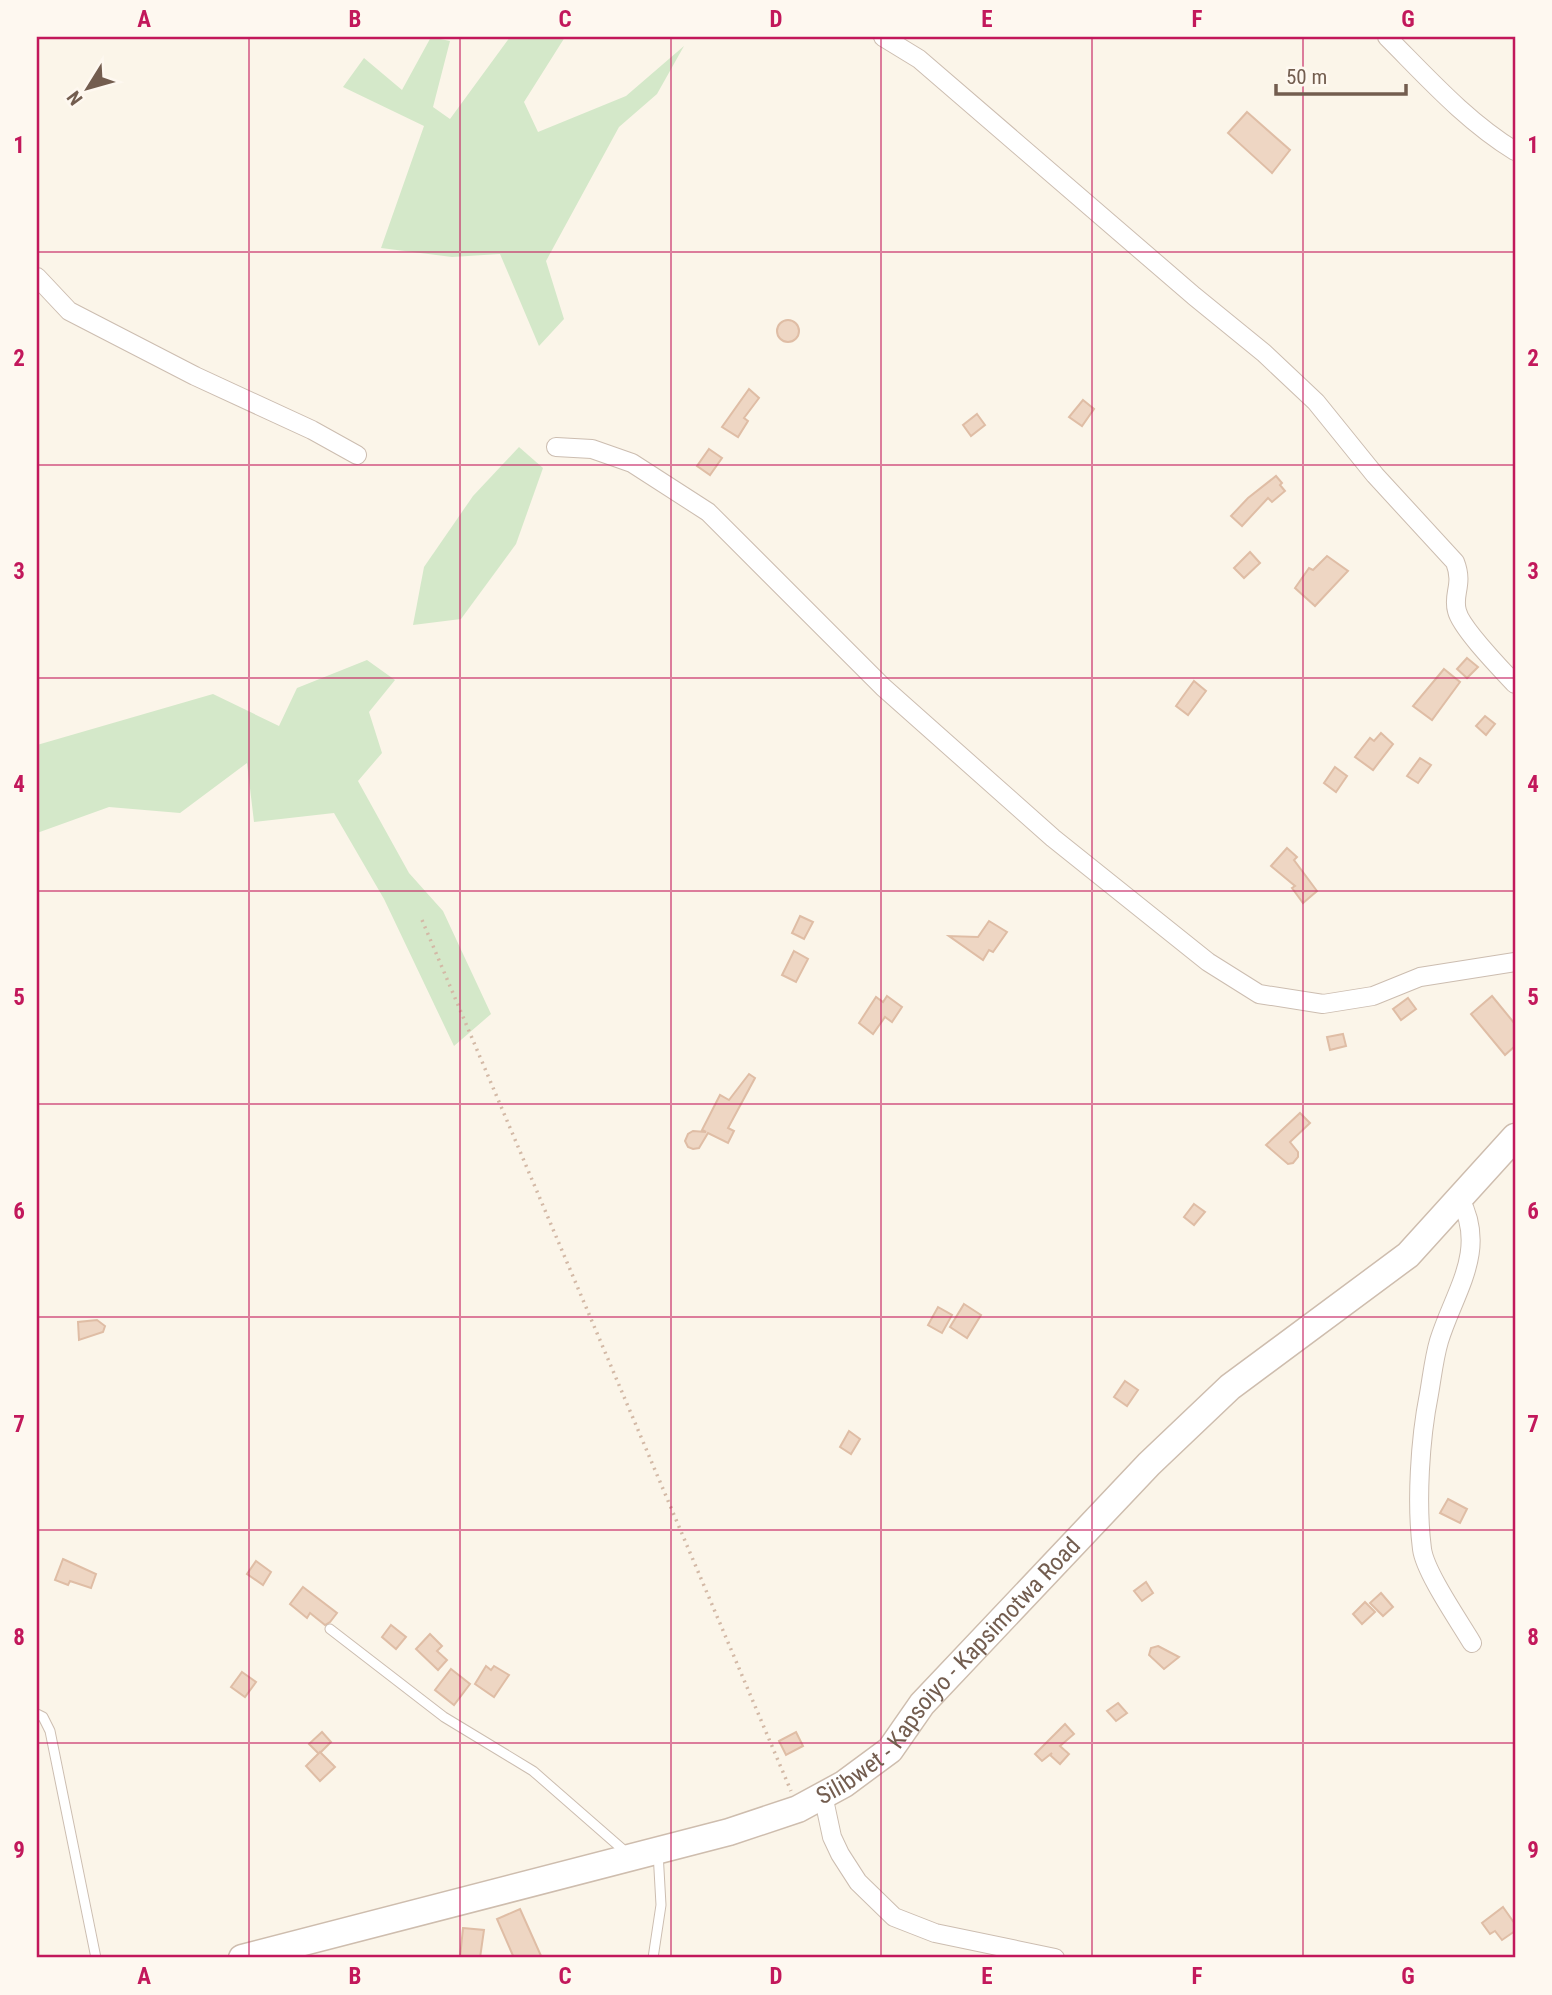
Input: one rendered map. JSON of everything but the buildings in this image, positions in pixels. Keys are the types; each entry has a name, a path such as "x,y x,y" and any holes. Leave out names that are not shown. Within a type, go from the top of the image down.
{"street":[{"path":"883,37 919,59 998,125 1107,222 1264,353 1316,402 1375,475 1455,562 1460,575 1456,609 1462,623 1515,684"},
{"path":"1387,37 1457,107 1491,136 1515,151"},
{"path":"37,277 69,311 195,376 312,430 356,455"},
{"path":"556,447 592,449 632,463 708,512 883,687 1053,838 1208,962 1259,994 1323,1004 1373,996 1420,977 1515,962"},
{"name":"Silibwet - Kapsoiyo - Kapsimotwa Road","path":"242,1958 729,1832 799,1809 844,1784 890,1750 922,1704 1149,1464 1230,1387 1408,1255 1515,1137"},
{"path":"1460,1199 1470,1224 1471,1244 1467,1273 1439,1341 1428,1396 1421,1448 1421,1521 1422,1552 1440,1591 1472,1643"},
{"path":"823,1795 832,1837 839,1854 858,1882 894,1917 936,1933 1055,1958"}],"lane":[{"path":"330,1629 444,1717 533,1771 632,1857"},
{"path":"37,1714 43,1717 50,1731 96,1958"},
{"path":"653,1958 661,1905 657,1850"}],"path":[{"path":"422,920 799,1809"}],"green space":[{"path":"431,37 450,41 433,107 450,119 510,37 565,37 524,102 538,132 626,96 684,46 657,94 619,127 546,261 564,319 539,346 500,254 452,257 381,248 424,126 343,87 364,58 402,90"},
{"path":"519,447 543,468 516,544 461,619 413,625 424,567 473,496"},
{"path":"367,660 395,680 369,712 382,753 358,781 409,873 443,911 491,1014 454,1046 384,899 334,813 254,822 247,763 180,813 109,807 37,833 37,745 213,694 279,726 297,688"}]}
